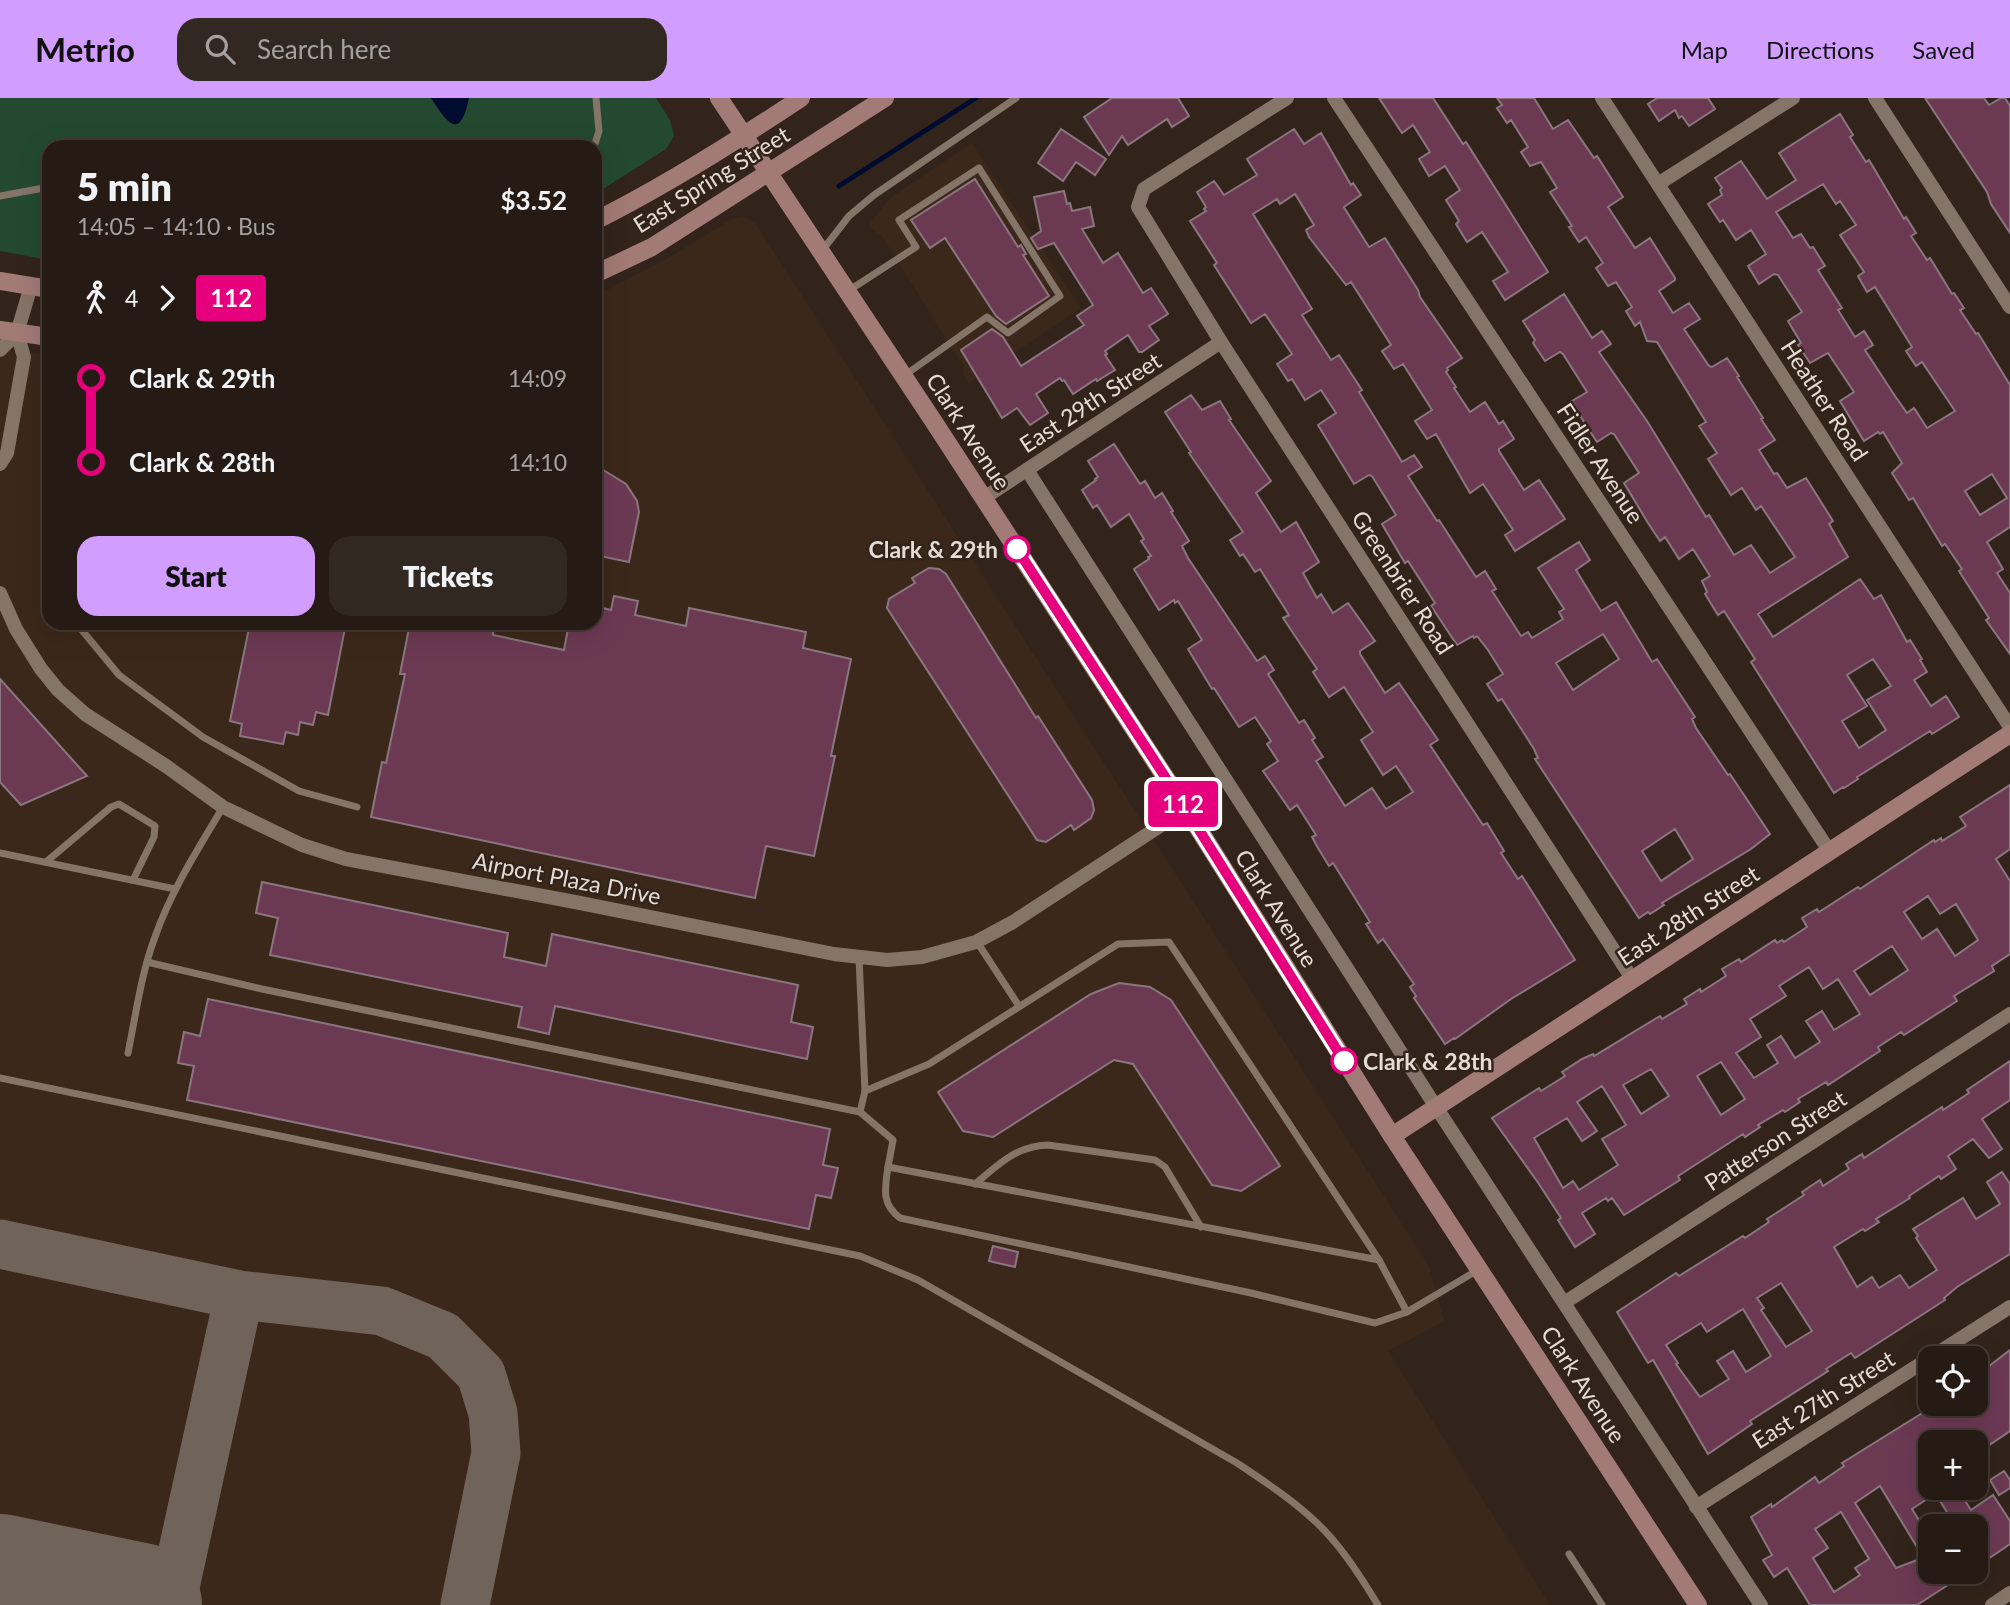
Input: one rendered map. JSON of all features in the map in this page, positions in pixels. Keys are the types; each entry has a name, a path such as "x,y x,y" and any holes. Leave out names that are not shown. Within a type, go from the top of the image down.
{"main road":[{"name":"Clark Avenue","path":"719,98 984,498 1186,809 1392,1136 1698,1605"},
{"name":"East Spring Street","path":"602,217 743,136 802,98"},
{"name":"East Spring Street","path":"602,271 652,247 773,180 885,98"},
{"path":"0,281 40,288"},
{"path":"9,332 42,336"},
{"name":"East 28th Street","path":"1392,1136 2010,734"}],"street":[{"name":"Greenbrier Road","path":"1287,98 1144,190 1138,207 1221,342 1633,980"},
{"name":"Fidler Avenue","path":"1334,98 1830,852"},
{"name":"Heather Road","path":"1602,98 2010,727"},
{"path":"1658,184 1793,98"},
{"path":"1875,98 2010,307"},
{"path":"0,350 9,332 40,288"},
{"path":"0,464 7,453 24,357 9,332"},
{"name":"East 29th Street","path":"984,498 1221,342"},
{"name":"Clark Avenue","path":"1027,470 1436,1107 1761,1605"},
{"name":"Airport Plaza Drive","path":"0,593 24,644 58,690 85,714 166,766 223,807 302,845 346,859 859,958 887,960 922,957 976,942 1013,922 1186,809"},
{"name":"Patterson Street","path":"1564,1303 2010,1014"},
{"name":"East 27th Street","path":"1696,1507 2010,1307"},
{"path":"1992,1605 2010,1593"}],"lane":[{"path":"596,140 599,131 597,98"},
{"path":"817,247 874,195 1016,98"},
{"path":"847,292 916,247 899,220 979,168 1060,296 1008,333 987,317 904,376"},
{"path":"0,196 42,188"},
{"path":"82,630 119,675 202,737 299,791 357,807"},
{"path":"46,862 111,807 119,804 155,826 154,836 133,880"},
{"path":"128,1053 155,936 175,889 223,807"},
{"path":"0,853 175,889"},
{"path":"976,942 1019,1006"},
{"path":"865,1091 929,1064 1118,944 1169,942 1379,1260 1407,1312"},
{"path":"859,958 865,1091 860,1112"},
{"path":"147,962 262,989 860,1112 893,1140 886,1199 891,1211 900,1218 1183,1278 1374,1323 1407,1312 1480,1269"},
{"path":"0,1078 860,1256 890,1266 1237,1463 1283,1494 1324,1530 1355,1568 1378,1605"},
{"path":"975,1184 1003,1161 1030,1146 1048,1145 1155,1160 1165,1167 1201,1227"},
{"path":"888,1167 1379,1260"},
{"path":"1569,1554 1602,1605"}],"shaded area":[{"path":"972,143 1081,308 969,383 963,374 963,366 882,236 868,226 890,198"},
{"path":"744,217 755,223 1429,1266 1444,1321 1388,1351 1550,1605 0,1605 0,349 42,354 42,630 602,630 602,292 668,258 732,219"}],"green space":[{"path":"0,98 656,98 670,120 674,136 666,149 602,190 602,140 42,140 42,259 0,251"}],"water":[{"path":"431,98 469,98 462,120 457,124 448,121"}],"building":[{"path":"1112,98 1178,98 1189,116 1172,127 1167,119 1128,145 1122,136 1109,155 1084,117"},
{"path":"1379,98 1433,98 1463,144 1466,142 1548,272 1505,300 1493,281 1508,272 1482,232 1467,242 1456,224 1459,221 1446,200 1460,190 1445,166 1429,176 1419,159 1430,152 1413,125 1402,133"},
{"path":"1497,98 1534,98 1553,129 1568,120 1594,158 1597,156 1623,197 1608,207 1635,248 1650,238 1675,278 1659,291 1673,313 1689,303 1700,319 1684,329 1709,366 1712,367 1727,358 1763,418 1761,419 1775,440 1759,450 1774,474 1777,473 1787,488 1806,478 1833,521 1829,524 1848,557 1758,614 1773,637 1860,579 1874,599 1881,595 1907,642 1910,640 1922,659 1920,660 1927,672 1914,680 1931,706 1946,696 1959,717 1932,734 1930,731 1834,793 1751,662 1755,659 1724,611 1718,615 1705,594 1707,592 1702,581 1710,576 1693,549 1679,559 1665,537 1660,541 1624,483 1639,473 1614,434 1611,433 1597,442 1585,424 1572,401 1587,392 1563,354 1560,352 1545,361 1533,343 1535,340 1523,321 1564,294 1592,338 1602,331 1611,344 1599,352 1647,421 1706,517 1709,515 1734,555 1751,545 1770,573 1795,557 1761,506 1756,510 1742,488 1731,495 1708,459 1717,453 1699,426 1706,422 1657,342 1647,341 1640,322 1635,326 1626,311 1632,307 1616,282 1608,286 1596,268 1603,263 1586,237 1579,242 1569,227 1572,226 1550,192 1557,188 1541,162 1530,166 1521,152 1528,147 1511,120 1507,123 1497,108 1502,105","holes":["1873,659 1891,686 1867,700 1886,730 1859,748 1842,721 1867,706 1847,675"]},
{"path":"1657,98 1708,98 1715,109 1689,126 1682,116 1679,118 1675,110 1659,121 1648,104"},
{"path":"1925,98 1984,98 1989,105 2005,98 2010,106 2010,233 1991,204 1987,192"},
{"path":"1840,114 1853,135 1850,137 1866,162 1869,160 1904,219 1906,217 1916,233 1911,236 1927,260 1930,258 1964,308 1960,310 1976,334 1978,333 2010,385 2010,527 1987,542 2003,569 1997,573 2010,593 2010,654 1986,620 1989,618 1959,571 1962,569 1945,544 1942,546 1913,498 1909,500 1892,473 1902,463 1883,432 1878,432 1864,441 1840,401 1854,392 1828,353 1810,363 1798,345 1801,343 1788,321 1802,312 1778,275 1774,274 1759,284 1748,266 1766,254 1751,230 1736,240 1708,204 1722,195 1722,188 1715,178 1741,161 1767,199 1796,180 1779,153","holes":["1823,184 1836,204 1840,201 1856,225 1840,235 1864,272 1858,276 1867,292 1875,287 1912,347 1906,351 1916,366 1922,362 1955,411 1927,428 1914,408 1907,413 1865,350 1873,345 1864,331 1855,337 1838,310 1842,308 1818,270 1825,266 1813,247 1810,248 1801,234 1793,238 1776,212","1992,474 2007,498 1980,515 1965,491"]},
{"path":"1061,129 1106,159 1095,175 1076,162 1063,181 1038,163"},
{"path":"1294,129 1304,144 1321,133 1351,185 1353,183 1361,195 1344,207 1345,209 1369,247 1385,238 1420,297 1462,358 1447,368 1446,372 1456,387 1454,388 1470,412 1485,402 1499,424 1503,421 1514,439 1499,451 1524,490 1539,480 1565,519 1515,551 1505,535 1513,530 1483,484 1470,493 1436,434 1427,439 1415,421 1432,410 1403,364 1394,369 1382,351 1391,345 1351,282 1346,285 1309,237 1306,230 1314,225 1295,194 1280,204 1277,199 1253,214 1312,309 1302,315 1331,360 1339,355 1402,462 1414,455 1422,467 1408,476 1476,577 1485,571 1496,589 1492,591 1521,636 1528,632 1532,638 1563,619 1559,612 1564,609 1538,568 1579,542 1590,560 1576,570 1601,611 1616,602 1652,662 1657,659 1695,717 1692,719 1696,728 1770,834 1751,849 1662,903 1664,905 1650,914 1648,912 1639,918 1535,759 1538,758 1534,749 1502,699 1498,701 1487,684 1503,674 1488,650 1477,636 1457,645 1431,606 1435,603 1408,561 1405,563 1382,524 1396,515 1372,476 1369,475 1354,484 1318,425 1336,413 1321,390 1305,400 1292,379 1288,381 1277,364 1292,354 1265,314 1251,323 1190,221 1206,211 1197,192 1214,181 1224,195 1257,175 1247,159","holes":["1603,634 1619,659 1573,690 1556,663","1675,829 1693,859 1661,881 1642,851"]},
{"path":"975,179 1018,247 1021,245 1026,254 1023,255 1049,296 1006,324 996,316 945,238 930,248 911,220"},
{"path":"1064,191 1072,211 1090,207 1094,226 1082,229 1103,263 1118,253 1143,293 1151,288 1168,314 1149,326 1159,340 1142,352 1139,352 1128,335 1105,351 1115,370 1097,381 1096,379 1073,394 1060,378 1036,394 1048,413 1030,425 1017,408 1002,418 961,350 992,329 1003,337 1021,366 1084,325 1077,316 1093,305 1054,243 1038,249 1031,238 1041,231 1034,197"},
{"path":"1191,395 1202,410 1220,401 1231,419 1229,420 1271,481 1256,493 1281,532 1296,522 1319,562 1303,573 1317,598 1321,594 1333,613 1348,603 1363,624 1375,641 1360,651 1360,654 1385,693 1399,683 1438,740 1430,745 1483,825 1487,823 1504,851 1501,853 1518,879 1522,876 1575,960 1445,1044 1414,998 1416,996 1410,987 1414,984 1383,939 1378,943 1366,924 1370,922 1333,863 1329,866 1312,837 1316,835 1297,805 1290,810 1263,771 1278,761 1267,744 1271,741 1255,717 1239,727 1188,649 1202,640 1178,601 1175,603 1174,600 1159,610 1134,569 1151,556 1129,514 1111,527 1097,505 1093,508 1082,490 1098,477 1088,461 1114,444 1140,484 1145,481 1155,498 1162,493 1189,541 1182,546 1188,558 1257,661 1265,656 1274,670 1268,674 1299,723 1304,720 1315,738 1312,740 1323,757 1316,761 1345,806 1372,788 1386,809 1413,792 1396,766 1383,775 1361,740 1373,732 1344,687 1329,697 1313,672 1317,669 1283,618 1289,615 1260,569 1255,572 1230,540 1243,532 1189,453 1191,452 1165,412"},
{"path":"602,469 626,484 637,501 639,512 629,562 602,556"},
{"path":"929,568 939,569 946,574 1036,718 1038,716 1092,800 1094,810 1091,818 1074,830 1071,825 1046,842 1037,840 887,608 889,599 915,583 912,578"},
{"path":"614,596 638,601 635,615 686,626 689,608 806,632 803,648 851,659 831,756 835,756 814,856 766,846 755,898 371,817 382,762 386,763 405,674 400,674 409,630 488,630 493,631 493,635 564,650 568,630 602,630 602,608 611,610"},
{"path":"249,630 345,630 328,715 316,712 313,725 300,722 298,735 286,732 283,744 240,736 242,724 230,721"},
{"path":"0,679 87,776 21,805 0,782"},
{"path":"2010,785 2010,849 1996,859 2010,881 2010,954 1992,966 1994,971 1954,996 1957,1001 1904,1035 1901,1032 1878,1047 1880,1051 1828,1085 1826,1082 1798,1099 1800,1102 1758,1125 1760,1127 1745,1137 1743,1134 1678,1176 1680,1180 1629,1212 1624,1215 1612,1198 1608,1201 1606,1198 1582,1213 1595,1234 1575,1247 1558,1220 1561,1218 1492,1118 1539,1088 1541,1091 1565,1076 1562,1072 1582,1059 1593,1054 1594,1056 1660,1016 1662,1019 1687,1004 1684,999 1726,976 1722,969 1739,959 1741,962 1775,940 1777,943 1782,940 1784,942 1807,927 1802,918 1817,909 1819,912 1858,887 1860,889 1934,840 1935,842 1941,838 1942,841 1966,826 1960,817","holes":["1928,896 1940,914 1956,904 1978,940 1955,956 1937,929 1922,939 1904,912","1892,946 1908,970 1870,995 1854,971","1809,967 1823,989 1838,979 1860,1014 1834,1030 1822,1011 1806,1021 1820,1042 1795,1058 1781,1036 1767,1045 1778,1063 1754,1078 1736,1053 1761,1037 1750,1019 1786,996 1779,986","1721,1062 1745,1099 1721,1115 1697,1076","1651,1069 1669,1096 1641,1114 1623,1085","1602,1086 1626,1125 1602,1139 1618,1165 1579,1190 1573,1181 1563,1188 1534,1138 1567,1118 1582,1141 1597,1131 1577,1102"]},
{"path":"262,882 508,933 504,957 546,966 552,934 798,985 791,1022 813,1027 807,1059 555,1006 549,1034 518,1027 522,1007 270,955 278,918 256,913"},
{"path":"1119,983 1150,987 1171,1000 1280,1166 1241,1191 1212,1185 1133,1064 1114,1060 993,1137 963,1131 938,1092 1091,994"},
{"path":"208,999 830,1129 823,1165 838,1168 831,1198 816,1195 809,1229 187,1100 194,1066 178,1063 184,1032 200,1036"},
{"path":"2010,1061 2010,1100 1982,1119 2002,1149 1989,1158 1973,1139 1948,1156 1956,1169 1941,1179 1939,1176 1876,1219 1879,1222 1834,1247 1857,1287 1872,1277 1879,1288 1900,1275 1909,1288 1937,1270 1913,1229 1963,1198 1976,1219 2000,1204 1987,1182 2002,1172 2010,1184 2010,1254 1957,1287 1945,1300 1855,1358 1851,1353 1826,1369 1828,1371 1750,1421 1752,1424 1708,1454 1653,1360 1648,1363 1617,1312 1676,1273 1679,1276 1743,1236 1745,1238 1820,1180 1823,1186 1849,1169 1846,1164 1862,1154 1864,1158 1942,1107 1943,1110 1969,1093 1967,1090","holes":["1781,1283 1812,1331 1786,1347 1761,1310 1764,1308 1757,1298","1743,1309 1771,1356 1746,1372 1733,1351 1717,1361 1729,1379 1700,1397 1666,1345 1701,1323 1707,1332"]},
{"path":"993,1246 1018,1252 1015,1267 989,1261"},
{"path":"2010,1350 2010,1431 1988,1446 1988,1430 1918,1430 1918,1500 1926,1500 1912,1509 1918,1519 1918,1546 1880,1486 1855,1503 1896,1568 1918,1560 1918,1584 1949,1584 1917,1605 1810,1605 1787,1568 1774,1577 1763,1560 1772,1555 1751,1517 1771,1504 1772,1507 1815,1477 1819,1483 1844,1466 1842,1463 1918,1416 1988,1416 1988,1367","holes":["1841,1512 1869,1559 1855,1568 1860,1575 1834,1592 1813,1558 1828,1548 1815,1529"]},
{"path":"2004,1471 2010,1480 2010,1488 1999,1495 1990,1480"},
{"path":"1993,1495 2010,1521 2010,1544 1988,1559 1988,1514 1948,1514 1939,1500 1965,1500 1971,1510"}],"waterway":[{"path":"839,186 976,98"}],"taxiway":[{"path":"0,1244 239,1295 382,1311 443,1336 481,1374 493,1413 496,1453 465,1605"},
{"path":"171,1605 239,1295"}],"runway":[{"path":"0,1576 140,1605"}],"bus line":[{"name":"112","path":"1017,549 1186,809 1344,1061"}],"place":[{"name":"Clark & 29th","path":"1017,549"},
{"name":"Clark & 28th","path":"1344,1061"}]}
